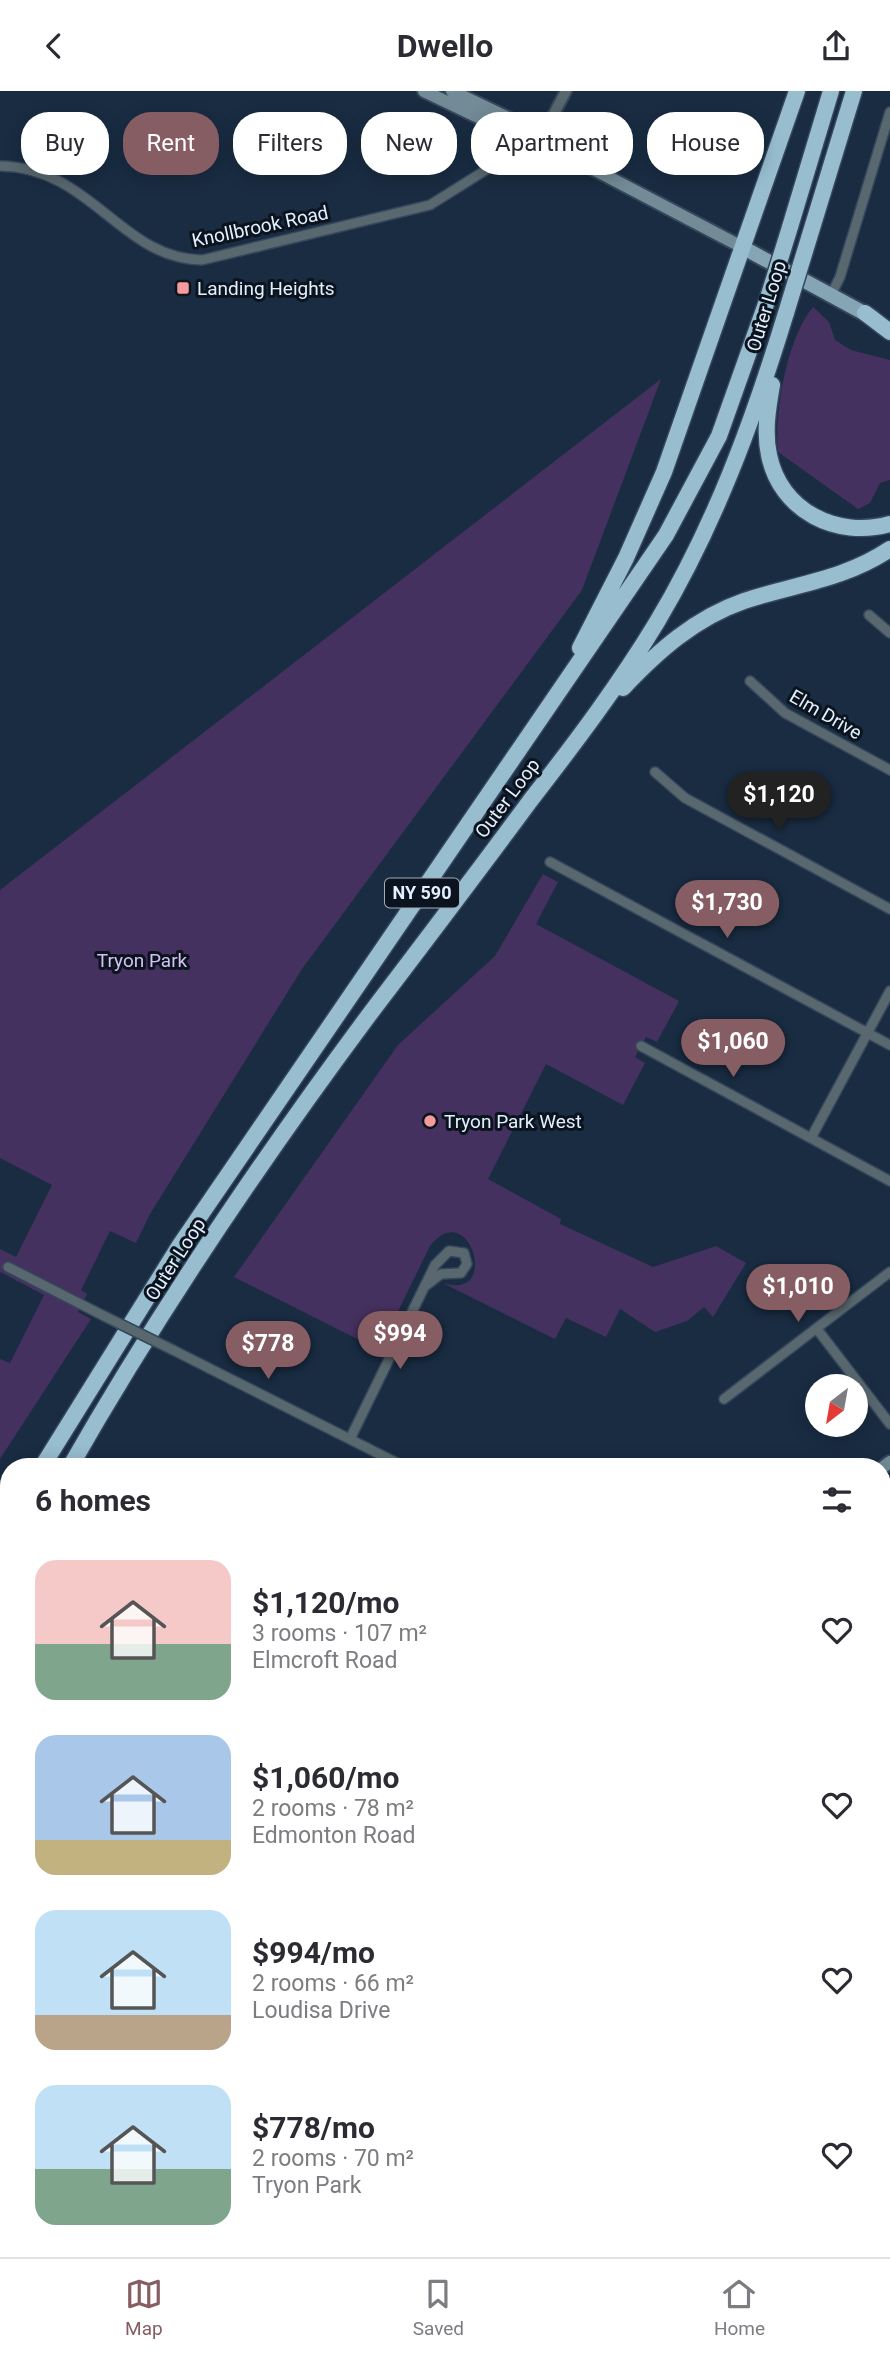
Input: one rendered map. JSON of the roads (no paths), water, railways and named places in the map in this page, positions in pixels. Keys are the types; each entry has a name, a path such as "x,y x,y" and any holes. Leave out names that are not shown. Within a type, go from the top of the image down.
{"highway":[{"path":"538,723 641,526 673,447 797,91"},
{"name":"Outer Loop","path":"48,1458 176,1252 658,549 691,493 729,413 768,301 831,91"},
{"name":"Outer Loop","path":"76,1458 178,1293 323,1079 575,743 649,636 696,551 748,432 854,91"},
{"path":"786,313 766,432 768,454 777,479 795,504 824,522 856,529 890,524"},
{"path":"864,313 890,329"},
{"path":"575,743 649,661 694,625 746,601 849,572 890,549"}],"main road":[{"path":"424,91 471,114"},
{"path":"452,91 496,112"},
{"path":"606,175 864,313"}],"street":[{"path":"555,112 566,91"},
{"path":"831,295 840,277 890,112"},
{"path":"879,147 890,151"},
{"name":"Knollbrook Road","path":"0,166 31,169 59,179 86,196 155,250 180,259 202,260 430,205 478,175"},
{"path":"869,615 890,633"},
{"name":"Elm Drive","path":"750,681 785,713 890,770"},
{"path":"655,772 685,798 890,909"},
{"path":"550,862 890,1045"},
{"path":"811,1137 890,991"},
{"path":"641,1046 890,1181"},
{"path":"350,1439 424,1287 442,1255 449,1251 464,1253 467,1263 461,1273 441,1273 424,1287"},
{"path":"8,1267 387,1458"},
{"path":"724,1399 890,1272"},
{"path":"817,1329 890,1424"}],"place":[{"name":"Landing Heights","path":"183,288"},
{"name":"Tryon Park West","path":"430,1121"}],"park label":[{"name":"Tryon Park","path":"142,960"}]}
